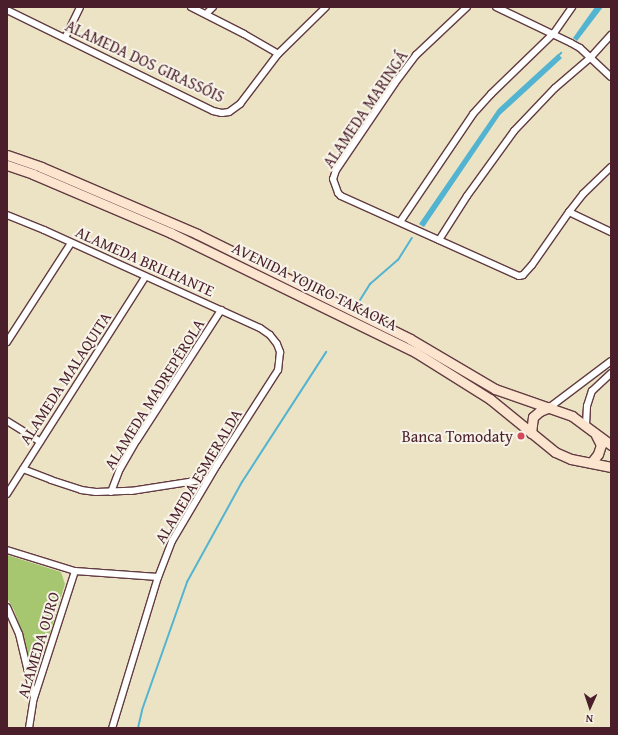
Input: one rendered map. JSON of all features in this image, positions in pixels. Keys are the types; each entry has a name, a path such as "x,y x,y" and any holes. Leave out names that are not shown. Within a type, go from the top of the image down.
{"main road":[{"name":"AVENIDA YOJIRO TAKAOKA","path":"7,155 41,167 197,234 410,339 495,389 550,407 572,416 611,445"},
{"name":"AVENIDA YOJIRO TAKAOKA","path":"7,165 33,174 171,233 415,352 490,399 531,433 562,456 611,468"},
{"path":"531,433 533,417 540,411 550,407"},
{"path":"591,463 598,454 601,445 596,434"}],"street":[{"path":"65,38 80,7"},
{"path":"191,7 244,34 278,54"},
{"path":"206,14 213,7"},
{"name":"ALAMEDA DOS GIRASSÓIS","path":"7,10 213,111 222,113 229,112 240,104 278,54 326,7"},
{"name":"ALAMEDA MARINGÁ","path":"467,7 416,55 395,83 334,174 335,189 341,196 516,276 523,275 532,265 569,212"},
{"path":"496,7 554,33 580,48 611,77"},
{"path":"400,222 473,114 491,94 554,33 572,7"},
{"path":"439,240 467,196 514,130 556,88 591,58 611,35"},
{"path":"611,167 583,194 569,212 611,232"},
{"name":"ALAMEDA BRILHANTE","path":"7,215 221,310 270,335"},
{"path":"7,342 71,243"},
{"name":"ALAMEDA MALAQUITA","path":"7,494 146,277"},
{"name":"ALAMEDA MADREPÉROLA","path":"111,492 120,469 137,440 221,310"},
{"name":"ALAMEDA ESMERALDA","path":"112,728 158,577 172,541 208,480 278,370 280,352 277,344 270,335"},
{"path":"550,407 611,361"},
{"path":"586,425 587,406 592,391 611,374"},
{"path":"7,420 40,442"},
{"path":"23,469 81,490 111,492 131,491 208,480"},
{"path":"7,550 75,571 158,577"},
{"name":"ALAMEDA OURO","path":"29,728 34,698 75,571"},
{"path":"7,607 19,634 34,698"}],"green space":[{"path":"7,555 61,572 65,584 34,685 22,633 14,610 7,598"}],"water":[{"path":"595,7 603,7 577,41 573,38"},
{"path":"558,54 562,58 500,115 424,227 419,224 498,109"}],"waterway":[{"path":"557,57 561,53"},
{"path":"360,300 370,284 398,260 412,238"},
{"path":"138,728 142,710 187,582 242,482 326,352"}],"place":[{"name":"Banca Tomodaty","path":"521,436"}]}
